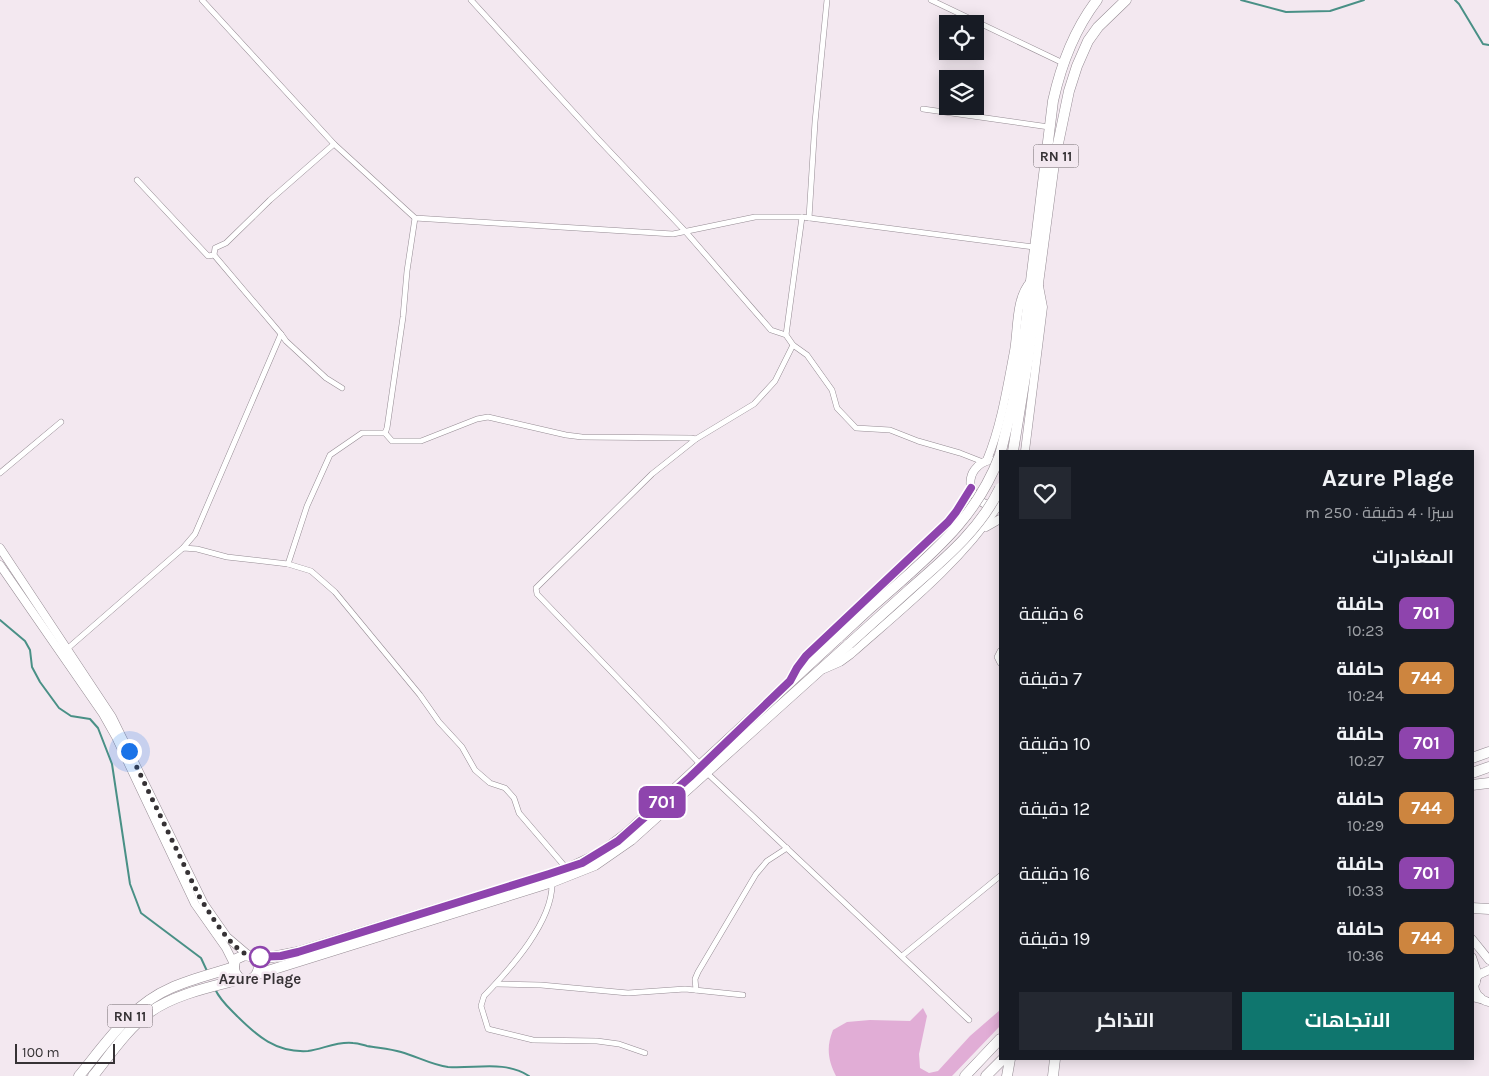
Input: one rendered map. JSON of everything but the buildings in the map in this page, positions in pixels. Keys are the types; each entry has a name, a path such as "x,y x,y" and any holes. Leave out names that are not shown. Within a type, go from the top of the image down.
{"highway":[{"name":"RN 11","path":"1035,283 1034,247 1056,86 1063,63 1078,30 1097,0"},
{"name":"RN 11","path":"1013,450 1035,283 1054,163 1073,76 1093,33 1126,0"},
{"name":"RN 11","path":"1002,450 1029,330"},
{"name":"RN 11","path":"258,974 552,882 584,870 621,848 704,769 790,681 933,553 958,528 982,494 999,457"},
{"name":"RN 11","path":"251,956 281,956 298,952 567,869 592,858 618,841 822,670 954,549 983,516 999,490"},
{"path":"1474,752 1489,748"},
{"path":"1474,757 1489,752"},
{"path":"1474,772 1489,767"},
{"path":"1474,785 1489,783"},
{"path":"1474,908 1489,909"},
{"path":"251,956 259,966 258,974 250,979 241,979 231,967 238,958 251,956"},
{"name":"RN 11","path":"79,1076 121,1025 140,1007 171,987 231,967"},
{"name":"RN 11","path":"93,1076 142,1018 168,1002 200,990 241,979"},
{"path":"965,1076 999,1040"},
{"path":"986,1076 1001,1060"},
{"path":"1006,1076 1010,1060"},
{"path":"1053,1076 1055,1060"},
{"path":"1060,1076 1061,1060"}],"main road":[{"name":"RN 11","path":"985,461 995,440 1002,411 1014,349 1021,297 1025,288 1035,283 1043,307 1025,450"},
{"path":"999,460 985,461 973,473 971,488 979,501 988,506 999,506"},
{"name":"RN 11","path":"790,681 806,656 948,522 971,488"},
{"name":"RN 11","path":"822,670 840,662 856,650 923,589 962,552 999,506"},
{"path":"979,533 999,518"},
{"path":"0,548 112,717 204,904 227,937 251,956"},
{"path":"0,565 103,714 116,737 195,904 226,948 231,967"},
{"path":"1474,941 1489,960"},
{"path":"1483,1001 1474,989 1475,980 1489,970"}],"street":[{"path":"202,0 334,144 415,218 673,234 755,217 802,217 1034,247"},
{"path":"470,0 685,231 771,330 786,335 793,345 807,355 832,390 836,408 856,428 890,430 918,441 985,461"},
{"path":"810,218 815,122 827,0"},
{"path":"931,0 1063,63"},
{"path":"923,109 1049,127"},
{"path":"211,256 215,248 226,243 241,230 270,200 334,144"},
{"path":"137,180 211,256 282,334 286,341 326,378 342,388"},
{"path":"786,335 802,217"},
{"path":"385,433 404,316 407,271 415,218"},
{"path":"67,649 183,548 195,534 282,334"},
{"path":"793,345 776,381 754,404 696,439 652,474 538,585 537,594 704,769 969,1020"},
{"path":"288,564 307,506 330,454 362,433 385,433 392,441 421,441 477,419 488,417 582,437 696,439"},
{"path":"0,473 61,422"},
{"path":"183,548 198,549 227,557 288,564 311,571 335,592 420,695 439,722 462,747 475,770 490,783 505,788 514,798 519,813 567,869"},
{"path":"696,990 695,979 698,972 756,874 767,861 787,848"},
{"path":"902,956 999,877"},
{"path":"552,882 551,900 527,946 484,996 481,1006 488,1029 533,1040 597,1041 619,1044 645,1053"},
{"path":"496,984 541,984 628,993 677,989 743,995"}],"shaded area":[{"path":"923,1008 927,1016 919,1054 920,1068 929,1073 938,1071 970,1036 999,1011 999,1027 952,1076 836,1076 829,1053 829,1042 833,1030 847,1022 870,1020 910,1021"}],"waterway":[{"path":"1241,0 1286,12 1330,11 1364,0"},
{"path":"1455,0 1483,44 1489,45"},
{"path":"0,620 25,641 30,650 32,667 40,682 59,708 71,716 90,719 98,728 112,764 130,884 141,913 201,958 207,971"},
{"path":"215,989 224,1003 252,1030 268,1042 286,1049 308,1051 341,1043 355,1043 401,1052 442,1066 510,1068 529,1076"}],"bus line":[{"name":"701","path":"254,957 281,956 298,952 567,869 592,858 610,847 690,777 790,681 806,656 948,522 971,488"}],"place":[{"name":"Azure Plage","path":"260,957"}],"route":[{"path":"129,751 199,896 210,914 237,947 247,954 260,957"}]}
